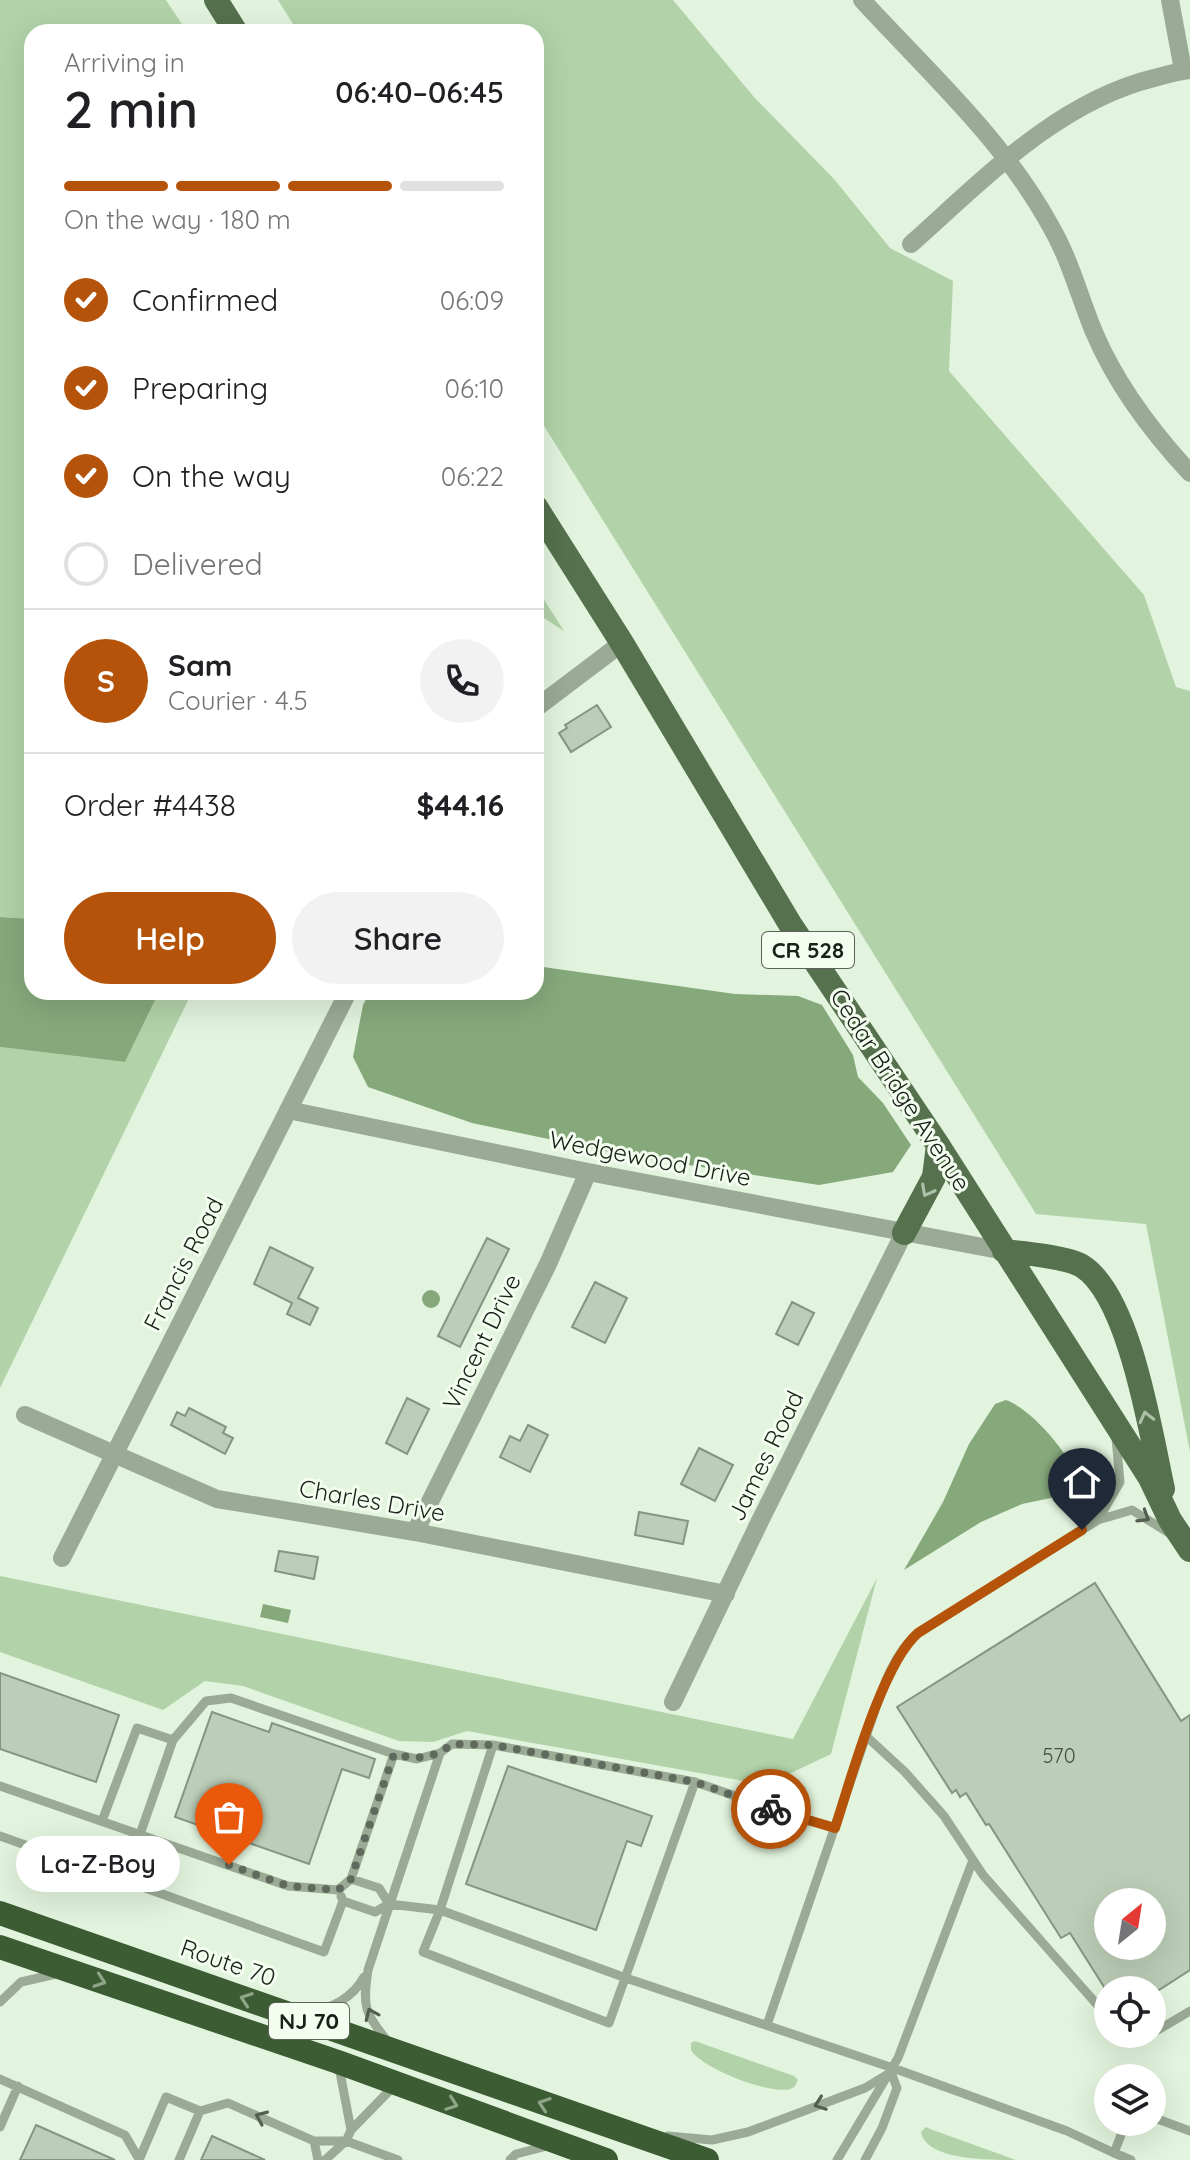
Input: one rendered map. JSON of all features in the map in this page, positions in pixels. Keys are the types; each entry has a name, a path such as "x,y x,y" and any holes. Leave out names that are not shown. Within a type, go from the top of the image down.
{"highway":[{"name":"Route 70","path":"0,1913 618,2129"},
{"name":"NJ 70","path":"0,1947 338,2062 606,2160"},
{"name":"NJ 70","path":"618,2129 707,2160"}],"main road":[{"path":"216,0 231,24"},
{"name":"Cedar Bridge Avenue","path":"544,520 622,643 790,924 938,1145 1150,1478 1170,1520 1188,1547"},
{"path":"904,1233 934,1177 938,1145"},
{"path":"1004,1251 1082,1266 1108,1295 1126,1331 1170,1520"}],"street":[{"path":"862,0 968,111 1007,158 1050,223 1068,259 1094,334 1133,403 1190,473"},
{"path":"911,244 1007,158 1064,118 1107,93 1187,70 1170,0"},
{"path":"544,702 622,643"},
{"name":"Francis Road","path":"62,1558 344,1000"},
{"name":"Wedgewood Drive","path":"288,1110 588,1172 1004,1251"},
{"name":"Vincent Drive","path":"415,1532 548,1264 588,1172"},
{"name":"James Road","path":"673,1702 904,1233"},
{"name":"Charles Drive","path":"25,1415 217,1499 415,1532 726,1594"}],"lane":[{"path":"1098,1520 1120,1482 1115,1424"},
{"path":"767,2025 866,1736 891,1671 906,1643 1098,1520 1132,1510 1188,1547"},
{"path":"124,1880 173,1740 206,1701 231,1698 394,1754 417,1759 440,1753 452,1744 493,1745 695,1782 835,1828"},
{"path":"102,1821 137,1728 173,1740"},
{"path":"866,1736 905,1772 944,1816 983,1875 1094,2001"},
{"path":"493,1745 440,1910 423,1952 609,2023 695,1782"},
{"path":"395,2052 367,2014 364,1995 368,1970 440,1753"},
{"path":"1,1788 288,1886 338,1890 351,1879 394,1754"},
{"path":"0,1836 324,1952 343,1901 338,1890"},
{"path":"837,2160 892,2070 973,1860"},
{"path":"351,1879 379,1888 389,1904"},
{"path":"343,1901 375,1912 389,1904 440,1910 1067,2131 1131,2160"},
{"path":"301,2018 337,2005 356,1991 368,1970"},
{"path":"0,2002 21,1982 69,1971"},
{"path":"1166,2024 1190,2011"},
{"path":"338,2062 351,2130"},
{"path":"618,2129 712,2140 748,2132 865,2088 892,2070"},
{"path":"865,2160 882,2128 897,2088 892,2070"},
{"path":"0,2079 125,2135 139,2160"},
{"path":"325,2160 397,2084"},
{"path":"0,2127 18,2086"},
{"path":"139,2160 166,2097 200,2111 228,2103 314,2141 346,2141 380,2157 398,2160"},
{"path":"179,2160 200,2111"},
{"path":"1166,2122 1190,2131"},
{"path":"1114,2153 1121,2136"},
{"path":"314,2141 318,2160"},
{"path":"510,2160 516,2154 558,2143"}],"shaded area":[{"path":"0,0 166,0 182,24 24,24 24,918 0,917"},
{"path":"278,0 673,0 754,97 834,179 890,248 953,281 949,371 1144,595 1176,687 1190,691 1190,1452 1146,1224 1036,1214 544,426 544,24 293,24"},
{"path":"544,600 564,631 544,618"},
{"path":"0,917 24,918 24,1000 155,1000 125,1062 0,1047"},
{"path":"544,967 735,994 798,996 822,1005 853,1055 858,1077 883,1103 911,1145 893,1172 819,1185 629,1156 472,1123 368,1087 353,1057 366,1000 544,1000"},
{"path":"155,1000 188,1000 0,1388 0,1047 125,1062"},
{"path":"431,1290 440,1299 431,1308 422,1299"},
{"path":"1006,1400 1027,1413 1050,1434 1068,1459 1075,1481 1051,1498 1022,1504 981,1522 904,1570 943,1502 969,1444 995,1404"},
{"path":"0,1576 793,1739 877,1578 831,1754 766,1785 467,1731 433,1742 399,1741 243,1686 205,1681 163,1710 0,1652"},
{"path":"263,1604 291,1610 288,1623 260,1617"},
{"path":"695,2041 798,2080 792,2088 780,2090 721,2072 691,2050 691,2043"},
{"path":"926,2127 1016,2160 975,2159 946,2153 925,2141 921,2132"}],"building":[{"path":"597,705 611,727 571,752 559,733 567,728 565,725"},
{"path":"487,1238 509,1249 460,1347 438,1336"},
{"path":"270,1247 313,1268 298,1298 318,1308 310,1325 287,1314 292,1303 254,1284"},
{"path":"595,1282 627,1298 605,1343 572,1327"},
{"path":"792,1302 814,1313 798,1345 776,1334"},
{"path":"407,1398 429,1409 407,1454 386,1443"},
{"path":"189,1408 226,1427 223,1433 233,1438 225,1454 171,1425 177,1412 185,1416"},
{"path":"528,1425 548,1435 530,1472 500,1457 510,1436 520,1441"},
{"path":"699,1448 733,1465 715,1501 681,1484"},
{"path":"639,1512 688,1521 683,1544 635,1535"},
{"path":"279,1551 318,1557 314,1579 275,1571"},
{"path":"1095,1583 1181,1721 1190,1715 1190,1970 1166,1985 1166,1976 1097,1976 1070,1933 1061,1938 966,1793 960,1797 956,1790 952,1793 897,1707"},
{"path":"0,1673 119,1715 96,1782 0,1749"},
{"path":"212,1712 269,1732 272,1723 375,1759 369,1778 342,1769 309,1864 175,1817"},
{"path":"508,1766 652,1816 641,1846 627,1841 596,1930 466,1884"},
{"path":"36,2125 115,2160 20,2160"},
{"path":"212,2136 265,2160 201,2160"}],"way so far":[{"path":"229,1865 288,1886 338,1890 351,1879 394,1754 417,1759 440,1753 452,1744 493,1745 695,1782 771,1809"}],"place":[{"name":"La-Z-Boy","path":"229,1865"}],"route":[{"path":"771,1809 835,1828 869,1727 891,1671 906,1643 1082,1530"}]}
